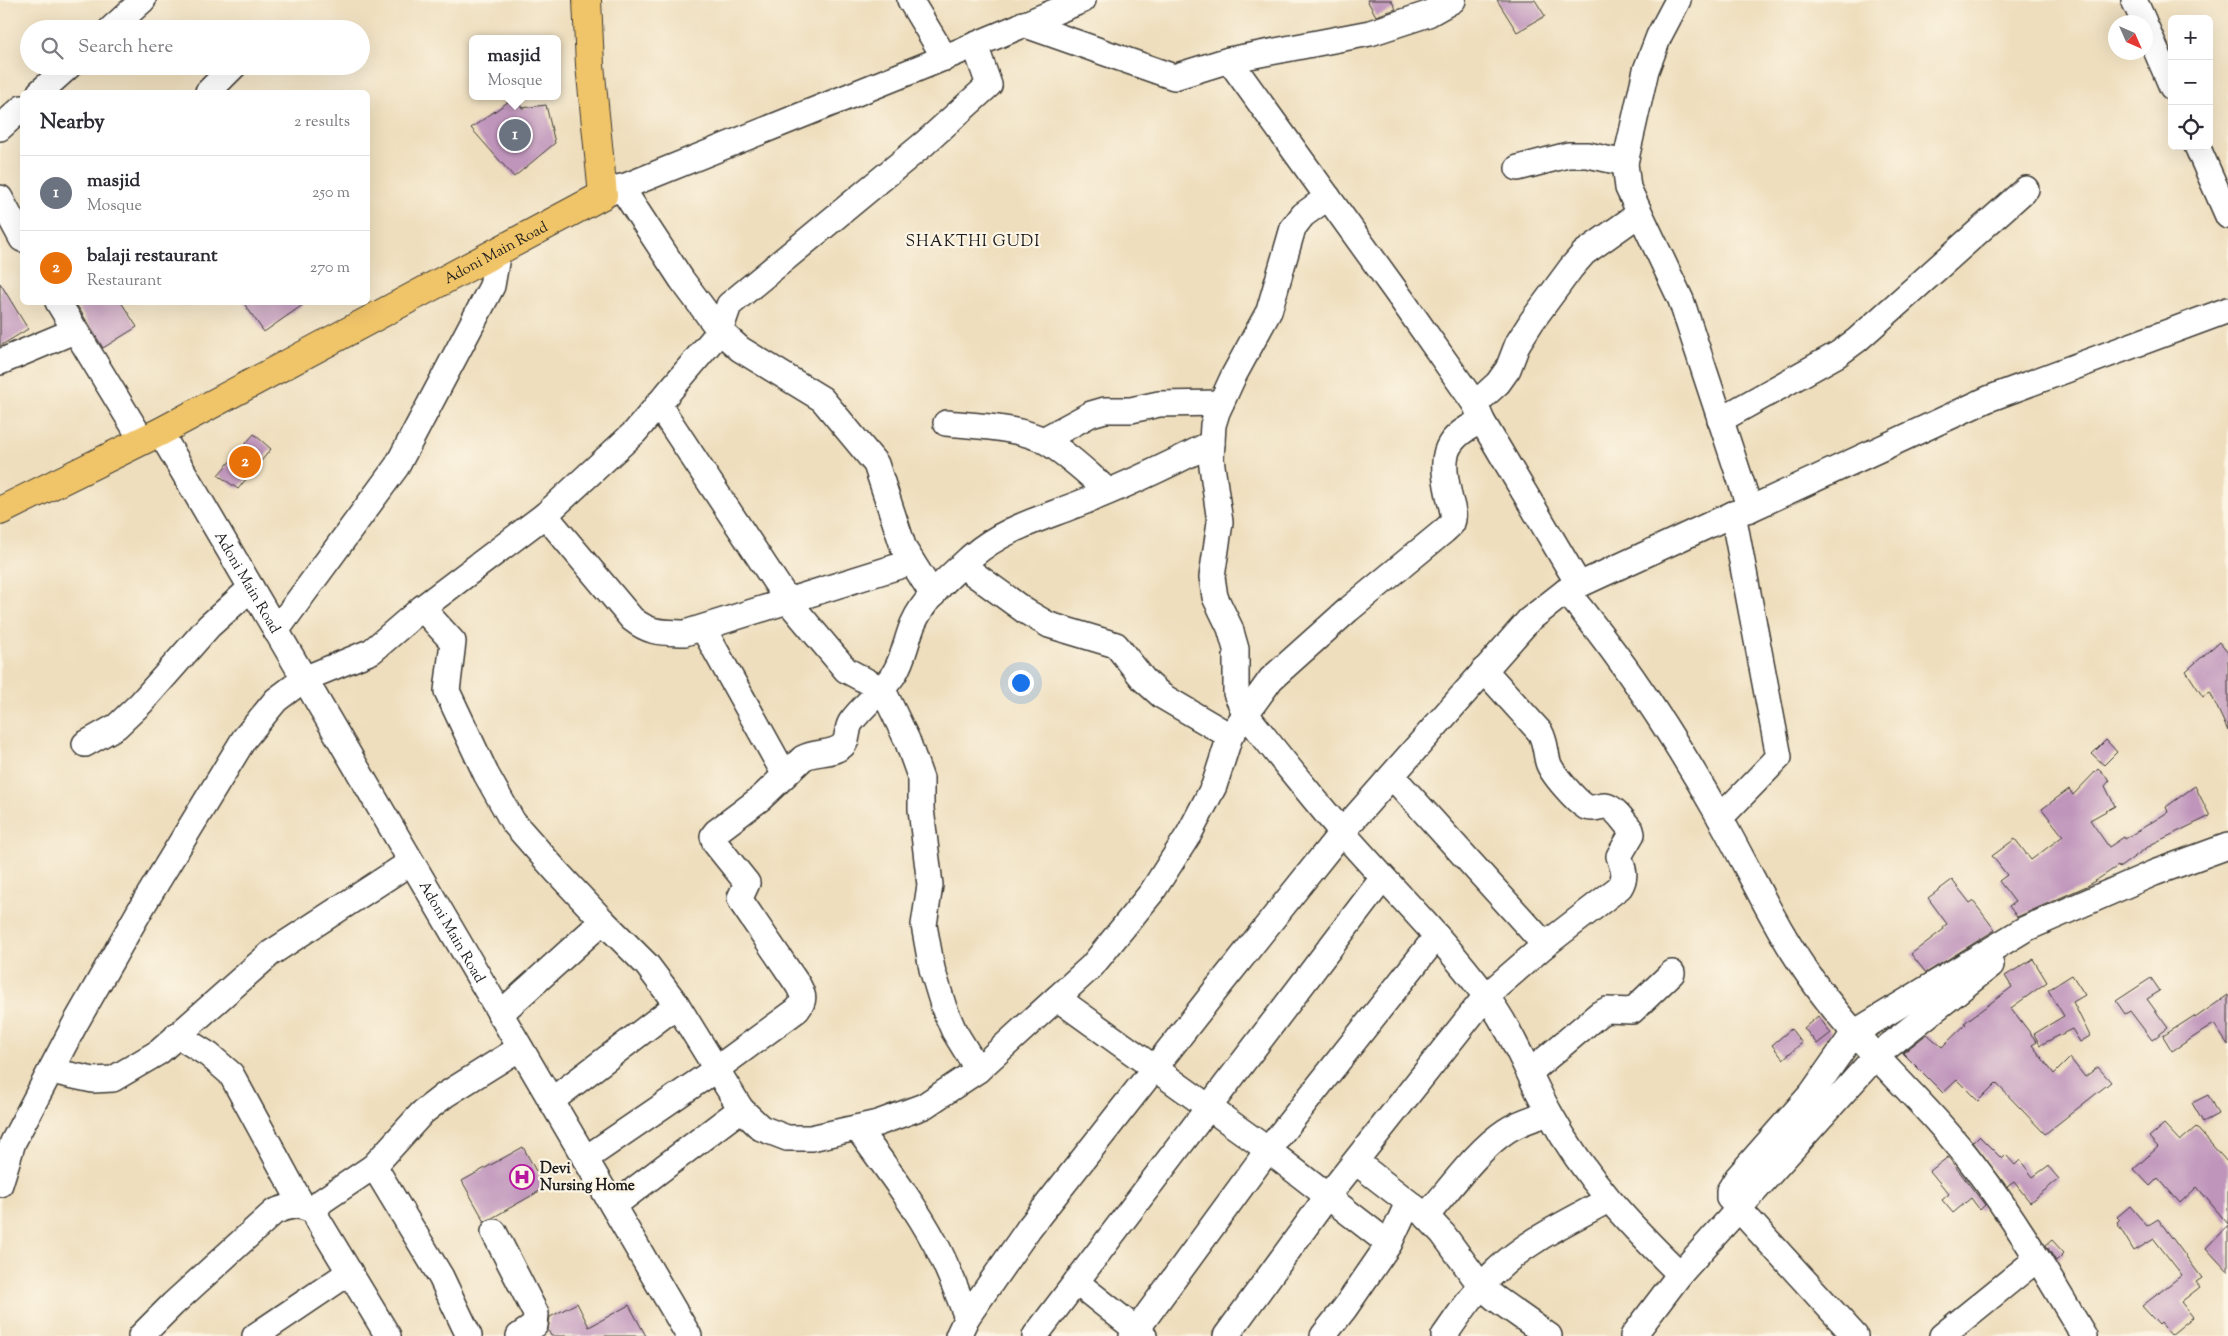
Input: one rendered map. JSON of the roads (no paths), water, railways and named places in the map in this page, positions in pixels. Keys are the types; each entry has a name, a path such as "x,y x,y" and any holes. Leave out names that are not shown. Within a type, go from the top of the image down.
{"main road":[{"path":"587,0 590,65 612,191"},
{"name":"Adoni Main Road","path":"151,436 612,191"},
{"path":"0,511 151,436"}],"street":[{"path":"121,20 143,0"},
{"path":"910,0 945,58"},
{"path":"933,595 904,549 876,464 822,399 740,349 720,330 612,191 945,58 1083,0"},
{"path":"1023,24 1174,77 1229,60 1370,33 1428,14 1453,0"},
{"path":"1678,0 1659,36 1646,70 1625,163 1628,188 1681,300 1720,420 1741,512 1779,757 1720,818"},
{"path":"2134,0 2141,15"},
{"path":"2153,43 2168,78"},
{"path":"0,1184 13,1142 75,1024 143,906 244,740 276,700 304,679 372,651 422,608 545,515 634,432 720,330 729,305 925,143 989,86 975,45"},
{"path":"1229,60 1328,197 1478,413 1573,588 1600,631 1630,672 1720,818 1772,920 1817,988 1854,1033 1926,1108 1975,1167 2037,1259 2084,1336"},
{"path":"42,90 59,75"},
{"path":"210,90 225,75"},
{"path":"0,128 20,110"},
{"path":"2200,150 2228,216"},
{"path":"1518,168 1568,155 1588,155 1625,163"},
{"path":"1720,420 1838,354 1858,340 2026,189"},
{"path":"1328,197 1303,215 1293,228 1269,311 1216,412 1211,458 1220,522 1212,577 1215,597 1230,628 1236,649 1236,693 1245,713 1342,832 1437,936 1486,996 1506,1027 1549,1113 1574,1154 1608,1200 1680,1274"},
{"path":"0,198 20,235"},
{"path":"422,608 453,642 447,691 486,774 513,822 557,872 647,965 677,1005 715,1070 741,1109 761,1128 786,1138 811,1138 878,1122 924,1106 978,1070 1092,966 1152,892 1189,834 1214,786 1230,736 1271,679 1348,610 1444,531 1452,522 1453,512 1444,470 1446,454 1455,437 1466,428 1478,413 1508,369 1518,343 1532,321 1571,268 1584,253 1639,214"},
{"path":"276,631 397,466 492,286 498,251"},
{"path":"60,305 74,331 151,436"},
{"path":"962,1327 1029,1228 1342,832 1529,620 1573,588 1988,399 2228,310"},
{"path":"0,362 74,331"},
{"path":"1043,440 1091,414 1105,410 1131,410 1159,404 1221,402"},
{"path":"658,404 788,601 846,670 883,690 907,740 921,779 921,809 930,885 924,925 932,969 944,1008 954,1031 978,1070"},
{"path":"946,422 1015,432 1043,440 1064,452 1108,491"},
{"name":"Adoni Main Road","path":"151,436 251,588 689,1336"},
{"path":"585,1159 715,1070 797,1010 803,1003 804,996 798,985 742,903 740,898 747,883 715,843 713,836 722,826 761,798 803,758 810,754 829,752 842,746 847,738 847,730 851,722 883,690 895,671 906,648 916,618 924,604 963,566 998,536 1031,520 1074,506 1170,465 1212,443"},
{"path":"545,515 632,619 646,629 685,633 912,562"},
{"path":"963,566 1025,611 1049,625 1116,645 1144,680 1162,696 1230,736"},
{"path":"85,744 117,726 141,703 209,626 251,588"},
{"path":"703,628 784,775"},
{"path":"1226,1336 1327,1197 1486,996 1545,945 1620,887 1625,873 1619,856 1632,834 1631,830 1612,809 1604,806 1586,807 1578,800 1553,772 1549,764 1545,740 1540,732 1484,670"},
{"path":"1392,776 1545,945"},
{"path":"1847,1333 1729,1198 1729,1191 1737,1178 1806,1101 1854,1033 2025,929 2154,873 2228,846"},
{"path":"50,1071 93,1080 113,1079 159,1052 271,953 411,862"},
{"path":"1035,1336 1383,878"},
{"path":"1633,1336 1680,1274 1876,1056 2060,913"},
{"path":"500,1014 603,921"},
{"path":"1076,1282 1138,1334 1268,1150 1437,936"},
{"path":"1530,1072 1599,1014 1607,1010 1632,1010 1672,973"},
{"path":"1057,998 1268,1150 1388,1244"},
{"path":"551,1101 677,1005"},
{"path":"177,1035 209,1055 230,1074 309,1209 318,1220 388,1336"},
{"path":"141,1336 173,1304 274,1212 290,1205 309,1209 322,1201 374,1166 422,1114 445,1095 520,1048"},
{"path":"612,1206 741,1109"},
{"path":"1323,1336 1345,1308 1388,1244 1417,1210 1507,1130 1549,1113"},
{"path":"857,1128 912,1203 934,1241 949,1272 962,1327"},
{"path":"1356,1162 1417,1210 1443,1234 1481,1286 1549,1336"},
{"path":"374,1166 441,1277 469,1336"},
{"path":"1444,1336 1481,1286 1498,1269 1524,1248 1608,1200"},
{"path":"494,1232 536,1314 536,1325 519,1336"},
{"path":"1942,1336 2037,1259"},
{"path":"255,1336 350,1272"}],"place":[{"name":"masjid","path":"515,135"},
{"name":"balaji restaurant","path":"245,462"},
{"name":"Devi Nursing Home","path":"522,1177"}],"district":[{"name":"SHAKTHI GUDI","path":"973,240"}]}
